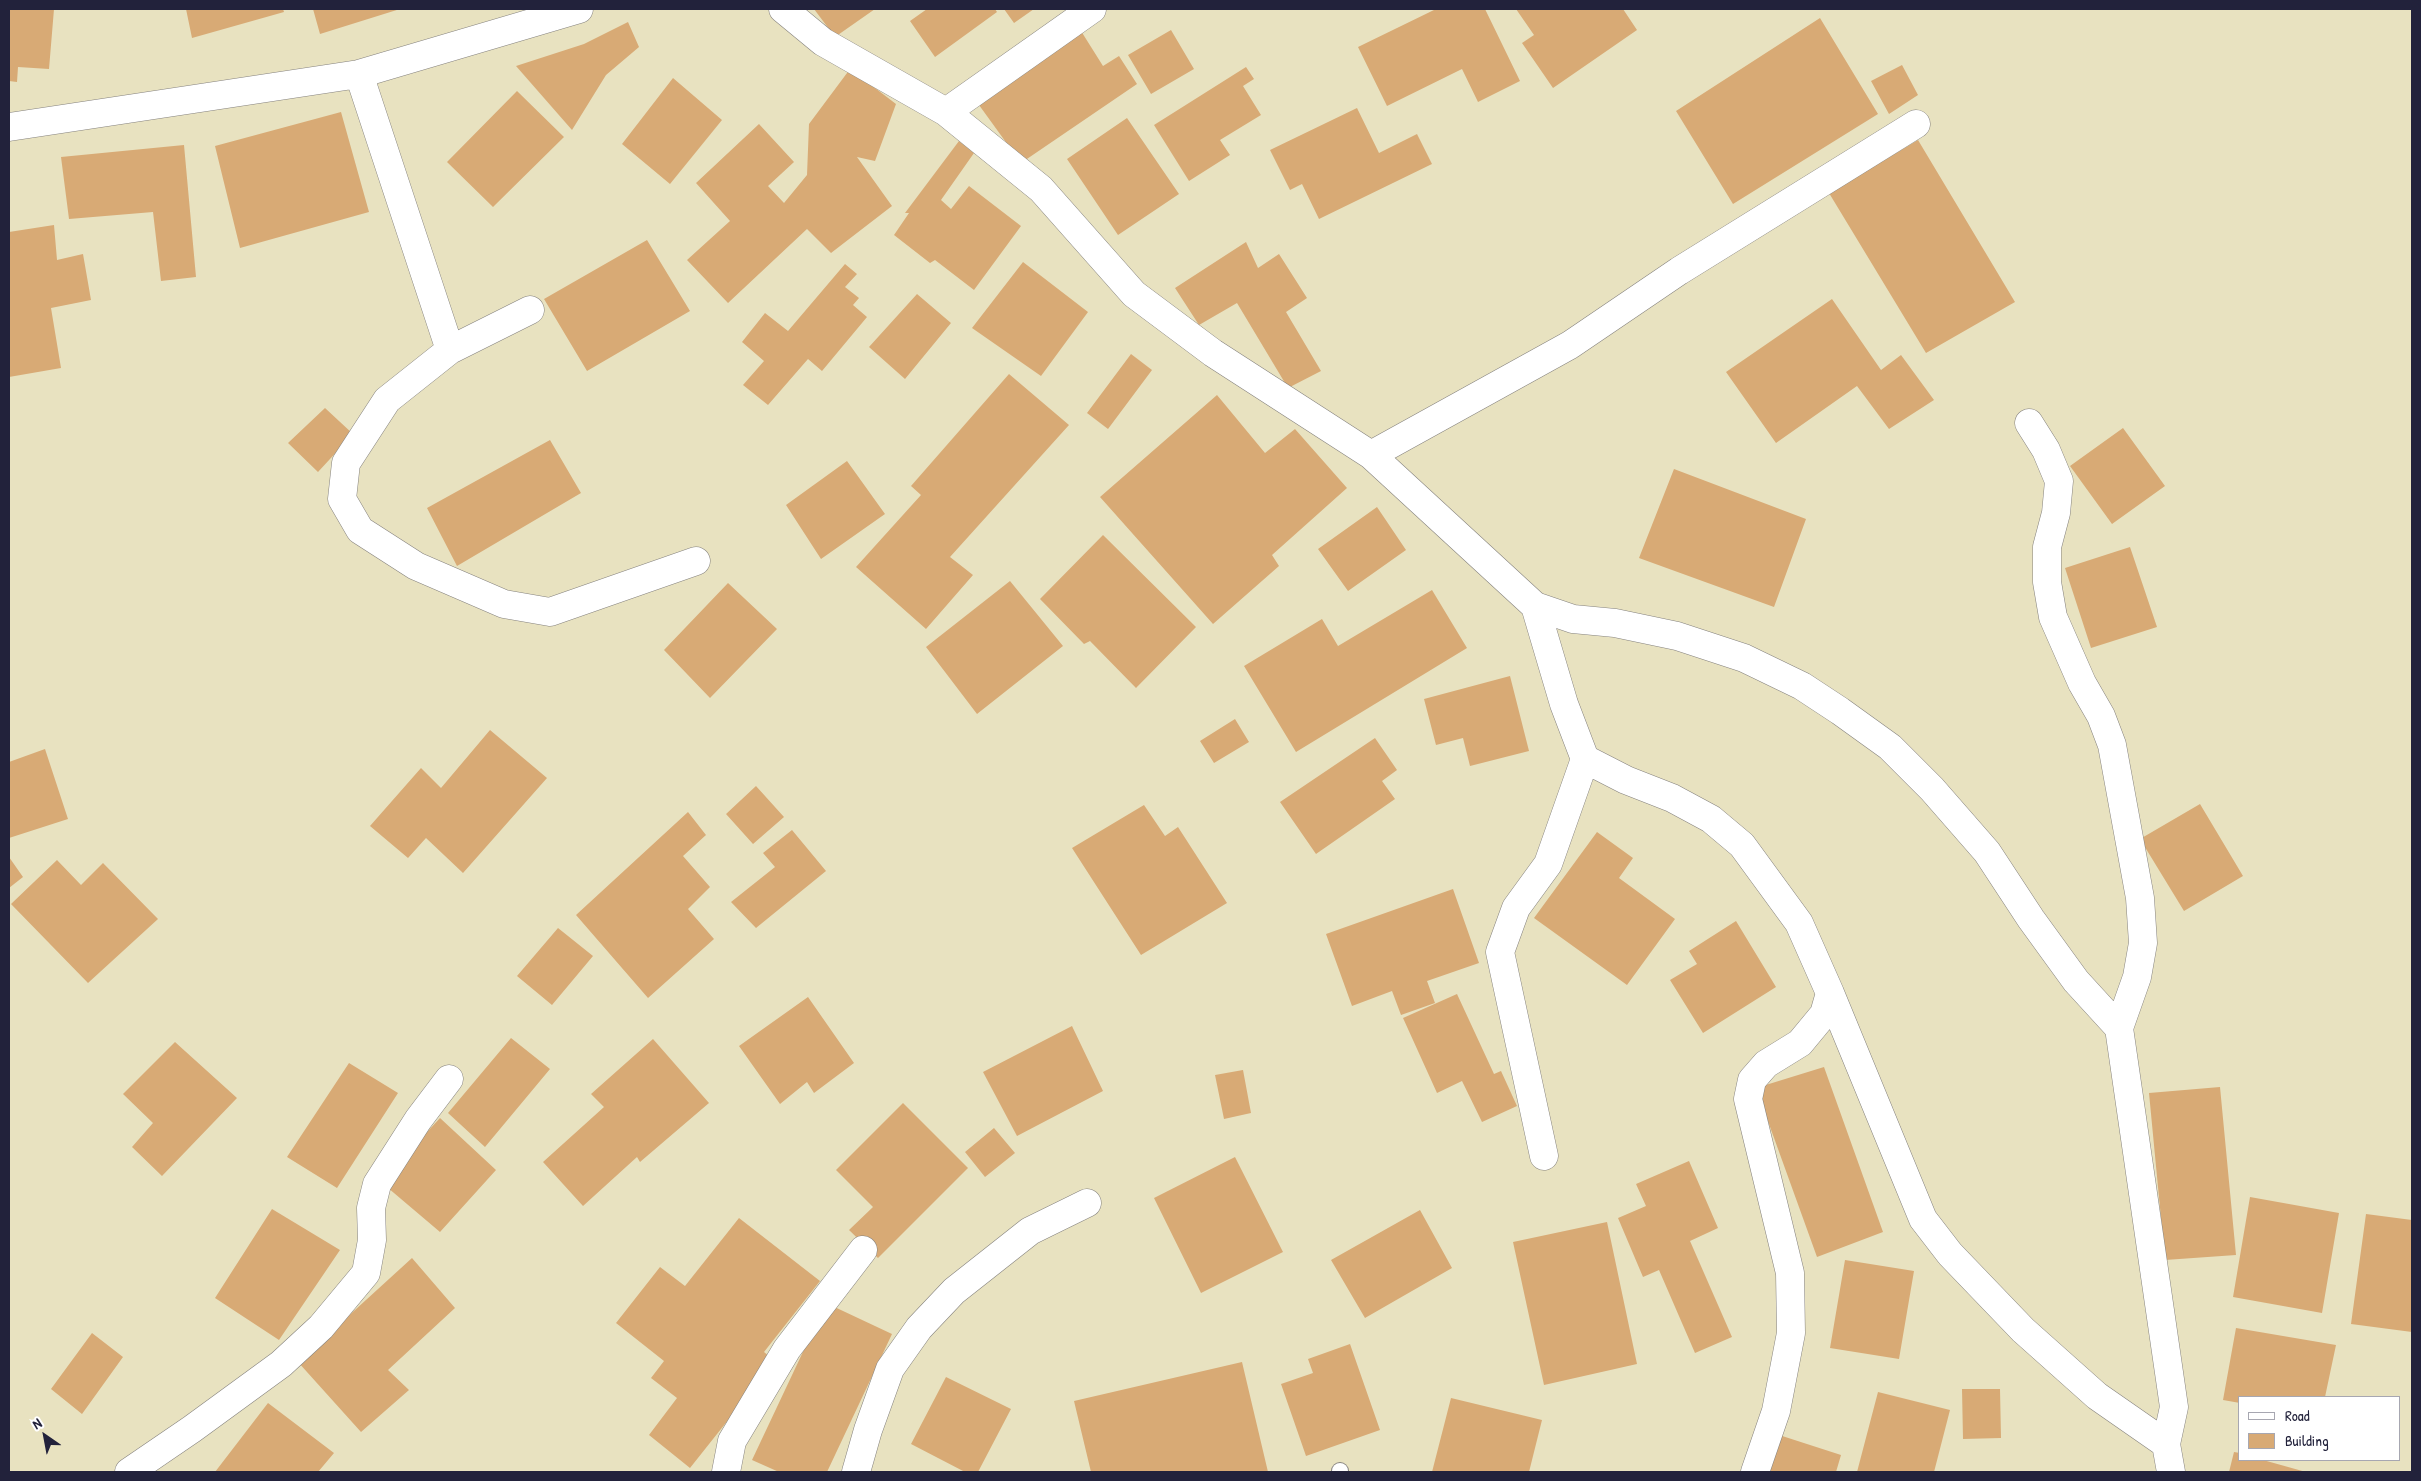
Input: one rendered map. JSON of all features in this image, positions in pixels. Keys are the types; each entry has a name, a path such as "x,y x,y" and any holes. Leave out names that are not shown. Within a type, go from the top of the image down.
{"street":[{"path":"9,127 359,74 579,9"},
{"path":"783,9 823,42 946,112 1041,189 1134,294 1213,353 1371,455 1535,606 1574,619 1615,623 1677,636 1744,658 1802,686 1890,747 1932,789 1987,852 2031,919 2076,981 2119,1028"},
{"path":"946,112 1092,9"},
{"path":"359,74 450,350"},
{"path":"1371,455 1570,345 1679,272 1916,124"},
{"path":"530,310 450,350 387,400 346,463 342,499 360,530 416,566 504,604 550,612 696,560"},
{"path":"2029,423 2046,450 2059,480 2056,513 2048,547 2047,582 2053,617 2082,683 2101,716 2112,745 2140,898 2143,943 2137,977 2119,1028 2174,1407 2166,1444 2171,1472"},
{"path":"1535,606 1564,704 1585,759 1548,864 1516,908 1500,952 1544,1156"},
{"path":"1585,759 1626,780 1672,798 1711,819 1742,845 1799,923 1830,993 1923,1219 1950,1254 2023,1330 2097,1396 2166,1444"},
{"path":"1755,1472 1776,1411 1791,1333 1790,1273 1748,1099 1752,1080 1766,1064 1800,1043 1824,1014 1830,993"},
{"path":"129,1472 281,1364 321,1327 366,1273 372,1240 371,1208 377,1184 418,1120 449,1079"},
{"path":"856,1472 868,1430 890,1369 919,1328 954,1291 1030,1231 1087,1203"},
{"path":"726,1472 732,1441 787,1349 863,1250"}],"building":[{"path":"9,9 54,9 49,69 18,67 17,82 9,81"},
{"path":"186,9 283,9 284,12 192,38"},
{"path":"313,9 400,9 320,34"},
{"path":"814,9 875,9 835,37"},
{"path":"927,9 995,9 997,12 935,57 910,21"},
{"path":"1004,9 1034,9 1014,23"},
{"path":"1436,9 1485,9 1520,81 1478,102 1462,69 1387,106 1358,47"},
{"path":"1516,9 1623,9 1637,30 1553,88 1522,43 1534,35"},
{"path":"1820,18 1878,114 1733,204 1676,111"},
{"path":"628,22 639,47 606,75 572,130 516,66 584,44"},
{"path":"1171,30 1194,69 1151,94 1128,55"},
{"path":"1081,31 1103,66 1119,56 1137,84 1021,163 979,105"},
{"path":"1902,65 1918,95 1889,114 1871,81"},
{"path":"1246,67 1254,79 1243,86 1261,115 1220,140 1230,155 1189,181 1154,125"},
{"path":"850,69 896,104 875,161 857,157 892,206 831,253 807,229 728,303 687,260 730,221 696,183 759,124 794,162 768,186 784,203 807,175 809,124"},
{"path":"673,78 722,120 670,184 622,144"},
{"path":"517,91 564,137 493,207 447,162"},
{"path":"1357,108 1379,153 1417,134 1432,164 1319,219 1302,184 1290,190 1270,150"},
{"path":"341,112 369,212 240,248 215,146"},
{"path":"1127,118 1179,194 1118,235 1067,159"},
{"path":"1918,140 2015,302 1926,353 1829,193"},
{"path":"959,141 974,153 941,200 951,209 969,186 1021,226 974,290 935,260 930,263 894,235 909,213 905,213"},
{"path":"184,145 196,277 161,281 153,212 69,219 61,157"},
{"path":"54,225 57,260 83,254 91,300 51,308 61,368 9,377 9,232"},
{"path":"647,240 690,311 587,371 544,299"},
{"path":"1246,242 1258,268 1279,254 1307,298 1286,312 1321,371 1288,388 1237,303 1199,325 1175,288"},
{"path":"1023,262 1088,312 1041,376 972,328"},
{"path":"845,264 857,274 845,287 859,298 853,305 867,317 822,371 808,359 768,405 743,385 764,361 742,342 765,313 788,331"},
{"path":"917,294 951,323 905,379 869,347"},
{"path":"1832,299 1881,370 1901,355 1934,400 1889,429 1857,386 1776,443 1726,372"},
{"path":"1131,354 1152,370 1108,429 1087,413"},
{"path":"1009,374 1069,425 950,557 973,575 926,629 856,567 921,495 911,486"},
{"path":"1217,395 1265,453 1295,429 1347,488 1272,555 1279,566 1213,624 1100,497"},
{"path":"325,408 353,434 318,472 288,443"},
{"path":"2123,428 2165,486 2112,524 2070,466"},
{"path":"550,440 581,493 457,566 427,508"},
{"path":"847,461 885,514 821,559 786,505"},
{"path":"1674,469 1806,519 1774,607 1639,558"},
{"path":"1377,507 1406,550 1348,591 1318,549"},
{"path":"1103,535 1196,627 1136,688 1090,641 1084,644 1040,599"},
{"path":"2130,547 2157,627 2091,648 2065,568"},
{"path":"1010,581 1063,646 977,714 926,647"},
{"path":"728,583 777,629 710,698 664,650"},
{"path":"1432,590 1467,648 1296,752 1244,666 1322,619 1338,646"},
{"path":"1510,676 1529,751 1470,766 1463,738 1436,745 1424,699"},
{"path":"1235,719 1249,742 1214,763 1200,741"},
{"path":"490,730 547,778 463,873 426,838 408,858 370,826 421,768 441,788"},
{"path":"1375,738 1397,770 1382,781 1395,799 1316,854 1280,802"},
{"path":"45,749 68,819 9,838 9,762"},
{"path":"756,786 784,817 753,844 726,814"},
{"path":"2200,804 2243,876 2184,911 2140,839"},
{"path":"1144,805 1165,836 1178,827 1227,903 1141,955 1072,848"},
{"path":"688,812 706,835 683,856 710,887 688,909 714,939 648,998 576,915"},
{"path":"792,830 826,871 756,928 731,902 775,867 763,853"},
{"path":"1597,832 1633,858 1619,878 1675,919 1627,985 1534,918"},
{"path":"9,857 23,877 9,888"},
{"path":"57,860 81,885 103,863 158,919 88,983 11,904"},
{"path":"1453,889 1479,963 1427,981 1435,1003 1401,1015 1392,991 1352,1006 1326,934"},
{"path":"1736,921 1776,987 1703,1033 1670,980 1697,964 1689,951"},
{"path":"558,928 593,956 552,1005 517,976"},
{"path":"1457,994 1494,1074 1501,1071 1517,1106 1482,1122 1462,1081 1437,1093 1403,1018"},
{"path":"808,997 854,1063 814,1093 807,1082 780,1104 739,1046"},
{"path":"1072,1026 1103,1091 1017,1136 983,1072"},
{"path":"511,1038 550,1069 485,1147 448,1113"},
{"path":"653,1039 709,1103 640,1162 637,1157 583,1206 543,1162 604,1107 591,1094"},
{"path":"175,1042 237,1098 162,1176 132,1147 153,1123 123,1094"},
{"path":"349,1063 398,1093 337,1188 287,1157"},
{"path":"1824,1067 1883,1232 1817,1257 1756,1088"},
{"path":"1243,1070 1251,1113 1224,1119 1215,1075"},
{"path":"2220,1087 2236,1255 2165,1260 2149,1093"},
{"path":"903,1103 968,1168 878,1258 849,1230 873,1207 836,1170"},
{"path":"440,1118 496,1170 440,1232 381,1182"},
{"path":"994,1128 1015,1153 985,1177 965,1152"},
{"path":"1235,1157 1283,1252 1201,1293 1154,1198"},
{"path":"1689,1161 1718,1228 1690,1241 1732,1337 1695,1353 1659,1270 1643,1277 1618,1218 1646,1206 1636,1184"},
{"path":"2250,1197 2339,1213 2322,1313 2233,1297"},
{"path":"272,1209 340,1250 279,1340 215,1298"},
{"path":"1420,1210 1452,1268 1365,1318 1331,1260"},
{"path":"2366,1214 2412,1220 2412,1332 2351,1324"},
{"path":"739,1218 820,1281 764,1352 775,1361 690,1468 649,1435 677,1398 651,1378 664,1361 616,1323 660,1267 685,1286"},
{"path":"1607,1222 1637,1364 1544,1385 1513,1242"},
{"path":"412,1258 455,1308 388,1370 409,1390 361,1432 298,1362"},
{"path":"1845,1260 1914,1271 1899,1359 1830,1348"},
{"path":"826,1303 892,1334 827,1472 779,1472 752,1460"},
{"path":"2236,1328 2336,1345 2325,1396 2238,1396 2238,1403 2223,1400"},
{"path":"92,1333 123,1357 82,1414 51,1389"},
{"path":"1350,1344 1380,1430 1306,1456 1281,1384 1313,1373 1308,1359"},
{"path":"1242,1362 1268,1472 1091,1472 1074,1401"},
{"path":"946,1377 1011,1409 978,1472 965,1472 911,1444"},
{"path":"1962,1389 2000,1389 2001,1438 1963,1439"},
{"path":"1878,1392 1950,1410 1934,1472 1857,1472"},
{"path":"1451,1398 1542,1420 1529,1472 1432,1472"},
{"path":"268,1403 334,1453 318,1472 215,1472"},
{"path":"1776,1434 1841,1455 1836,1472 1764,1472"},
{"path":"2234,1452 2238,1453 2238,1461 2267,1461 2306,1472 2229,1472"}]}
